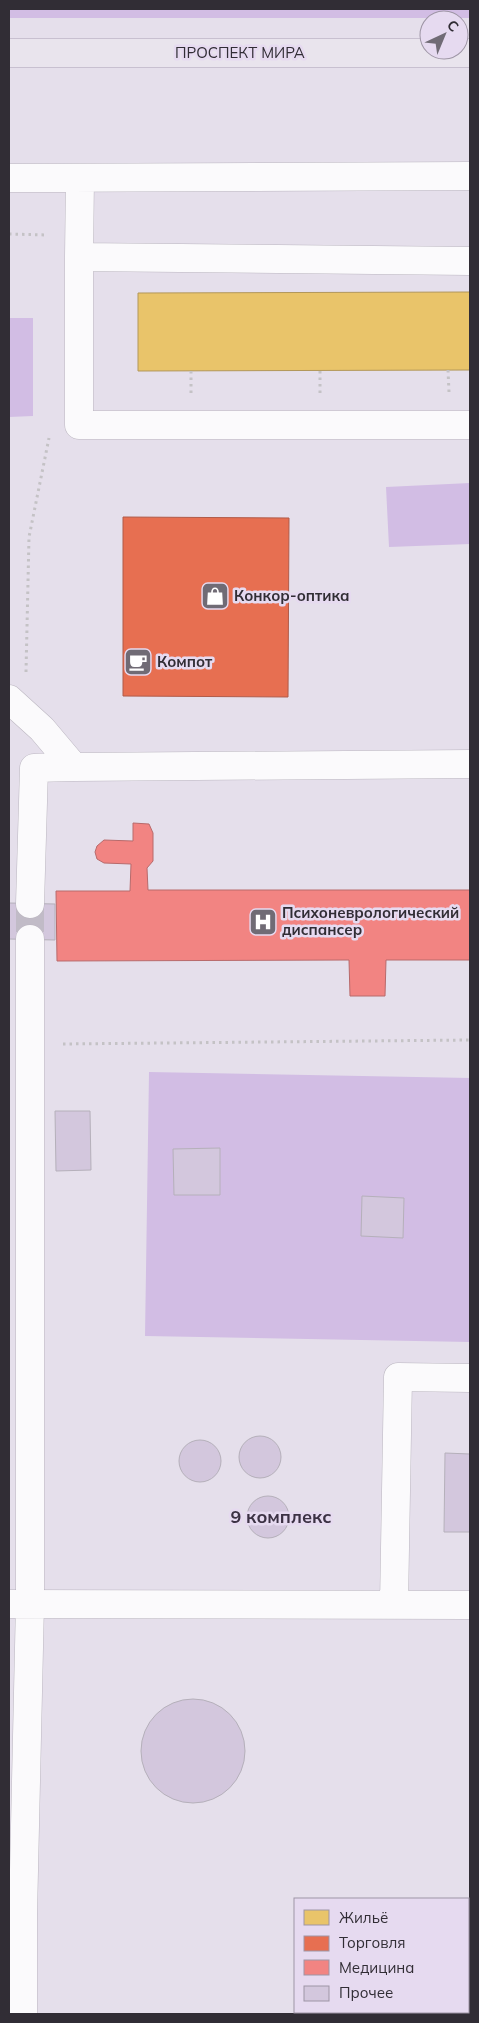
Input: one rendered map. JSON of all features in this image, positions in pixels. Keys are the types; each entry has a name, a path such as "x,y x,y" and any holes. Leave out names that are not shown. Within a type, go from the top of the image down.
{"main road":[{"name":"ПРОСПЕКТ МИРА","path":"9,53 470,53"}],"street":[{"path":"9,178 470,176"},
{"path":"80,178 79,425 470,425"},
{"path":"80,257 470,261"},
{"path":"17,706 42,729 74,767"},
{"path":"30,904 34,768 470,764"},
{"path":"23,2014 16,1914 20,1455 30,1045 30,939"},
{"path":"394,1605 398,1377 470,1378"},
{"path":"19,1604 470,1605"}],"path":[{"path":"17,706 29,538 49,435"},
{"path":"30,1045 470,1040"}],"shaded area":[{"path":"9,9 470,9 470,18 469,10 419,10 419,18 9,18"},
{"path":"9,318 33,318 33,416 9,417"},
{"path":"470,483 470,544 389,547 386,487"},
{"path":"149,1072 470,1078 470,1342 145,1336"}],"building: Жильё":[{"path":"470,292 470,370 138,371 138,293"}],"building: Торговля":[{"path":"123,517 289,518 288,697 123,696"}],"building: Медицина":[{"name":"Психоневрологический диспансер","path":"133,823 149,824 153,833 153,861 147,868 148,890 470,890 470,960 386,960 385,996 350,996 349,960 57,961 56,891 130,891 131,864 104,863 97,859 95,852 97,846 104,840 133,841"}],"building: Прочее":[{"path":"9,903 55,904 55,940 9,939"},
{"path":"55,1111 90,1111 91,1170 56,1171"},
{"path":"220,1148 220,1195 174,1195 173,1149"},
{"path":"362,1196 404,1198 403,1238 361,1236"},
{"path":"264,1436 272,1439 278,1445 281,1457 278,1469 272,1475 256,1478 248,1475 242,1469 239,1453 242,1445 248,1439"},
{"path":"204,1440 212,1443 218,1449 221,1461 218,1473 212,1479 196,1482 188,1479 182,1473 179,1457 182,1449 188,1443"},
{"path":"445,1453 470,1454 470,1532 444,1532"},
{"path":"272,1496 280,1499 286,1505 289,1517 286,1529 280,1535 264,1538 256,1535 250,1529 247,1513 250,1505 256,1499"},
{"path":"193,1699 213,1703 222,1708 236,1722 241,1731 245,1751 241,1771 236,1780 222,1794 213,1799 193,1803 173,1799 164,1794 150,1780 145,1771 141,1751 145,1731 150,1722 164,1708 173,1703"}],"tunnel":[{"path":"30,904 30,939"}],"place":[{"name":"Конкор-оптика","path":"215,596"},
{"name":"Компот","path":"138,662"},
{"name":"Психоневрологический диспансер","path":"263,922"}],"district":[{"name":"9 комплекс","path":"281,1517"}]}
